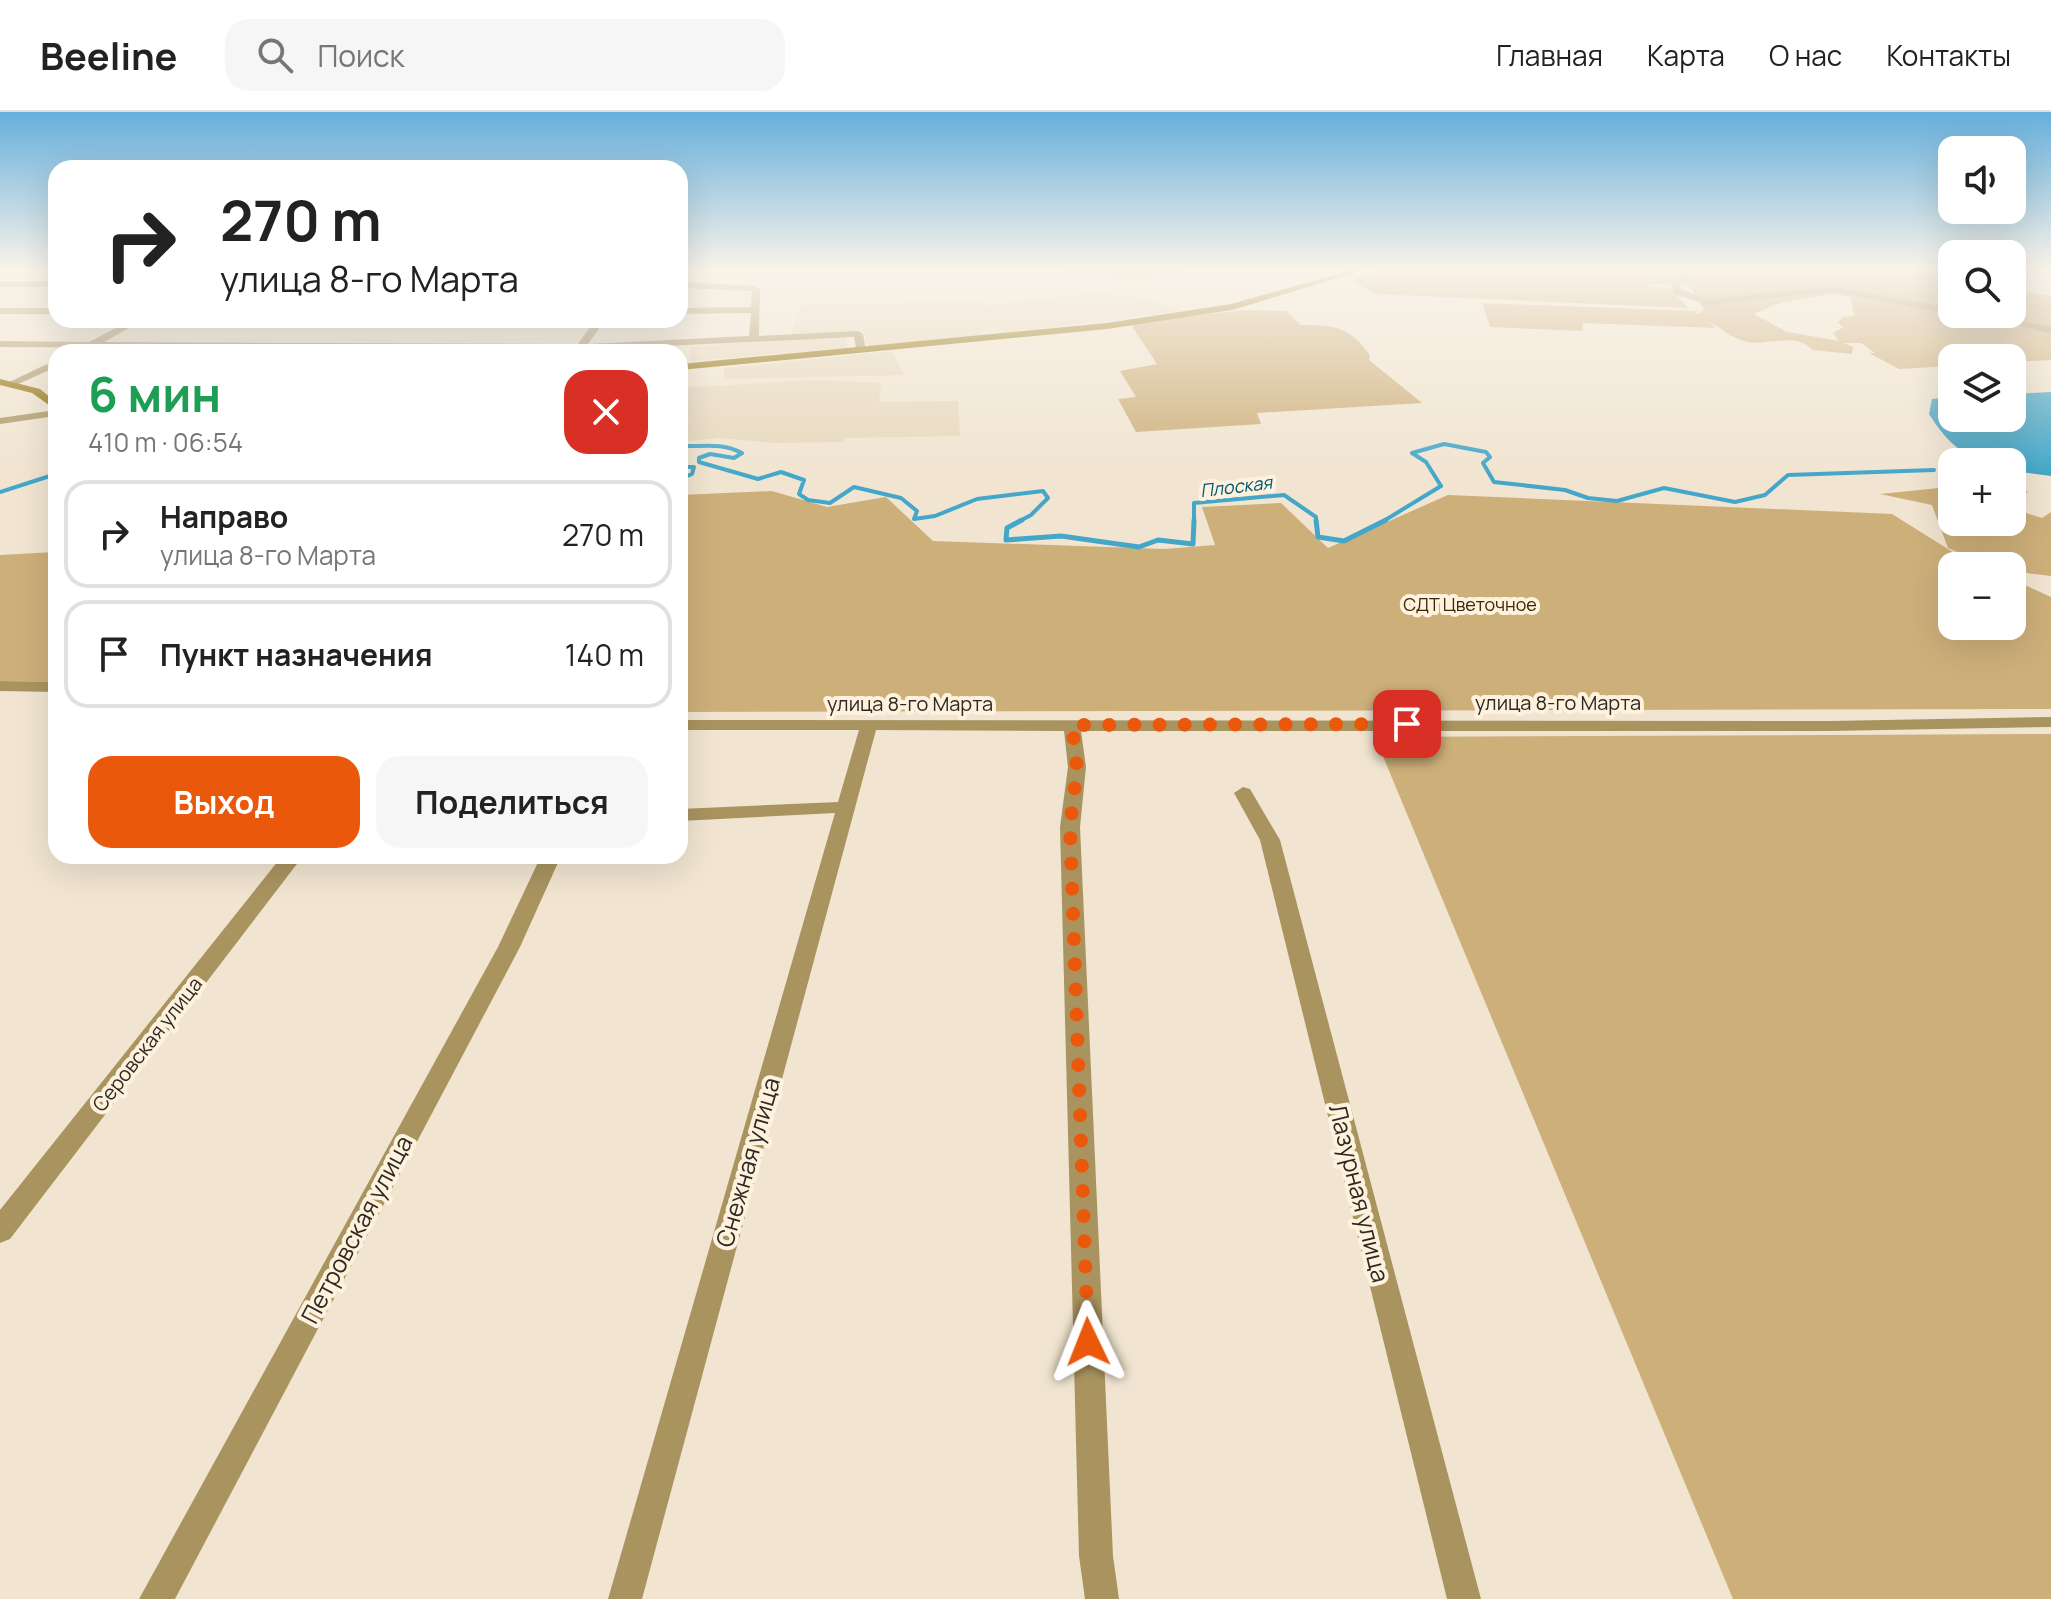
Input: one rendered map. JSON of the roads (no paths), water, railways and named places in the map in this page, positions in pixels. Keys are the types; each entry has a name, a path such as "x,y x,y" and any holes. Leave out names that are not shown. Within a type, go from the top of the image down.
{"main road":[{"path":"688,366 1005,336"},
{"path":"6,382 36,391 48,401"}],"street":[{"path":"646,344 808,336"},
{"path":"858,336 861,351"},
{"path":"0,344 48,345"},
{"path":"6,382 48,366"},
{"path":"0,421 48,414"},
{"path":"0,686 48,687"},
{"name":"улица 8-го Марта","path":"688,725 1830,726 2051,722"},
{"name":"Снежная улица","path":"625,1599 869,725"},
{"path":"1072,725 1077,767 1070,827 1078,1068 1096,1556 1102,1599"},
{"name":"Лазурная улица","path":"1243,793 1270,840 1464,1599"},
{"path":"688,815 846,807"},
{"name":"Серовская улица","path":"0,1231 287,864"},
{"name":"Петровская улица","path":"156,1599 509,947 547,864"}],"water":[{"path":"2051,392 2051,476 2026,473 2026,448 1958,448 1942,432 2026,432 2026,393"},
{"path":"1938,398 1938,426 1929,414 1932,399"}],"waterway":[{"name":"Плоская","path":"1382,522 1441,486 1426,462 1412,453 1444,444 1486,452 1490,457 1483,463 1494,482 1565,490 1588,498 1617,501 1664,488 1735,502 1765,495 1788,475 1934,470"},
{"name":"Плоская","path":"688,446 719,446 742,453 734,458 710,454 699,458 699,462 758,479 781,472 804,480 799,494 808,500 830,503 854,487 901,498 917,511 914,519 935,516 977,499 1043,491 1048,498 1031,515 1018,522"},
{"name":"Плоская","path":"688,467 694,467 688,476"},
{"name":"Плоская","path":"0,492 48,477"},
{"name":"Плоская","path":"1194,520 1194,503 1284,495 1316,520"},
{"name":"Плоская","path":"1022,520 1007,528 1006,540 1061,536 1139,547 1158,540 1193,544 1194,520"},
{"name":"Плоская","path":"1316,520 1318,537 1344,541 1382,522"},
{"name":"Плоская","path":"1382,522 1386,520"}],"park label":[{"name":"СДТ Цветочное","path":"1470,604"}]}
